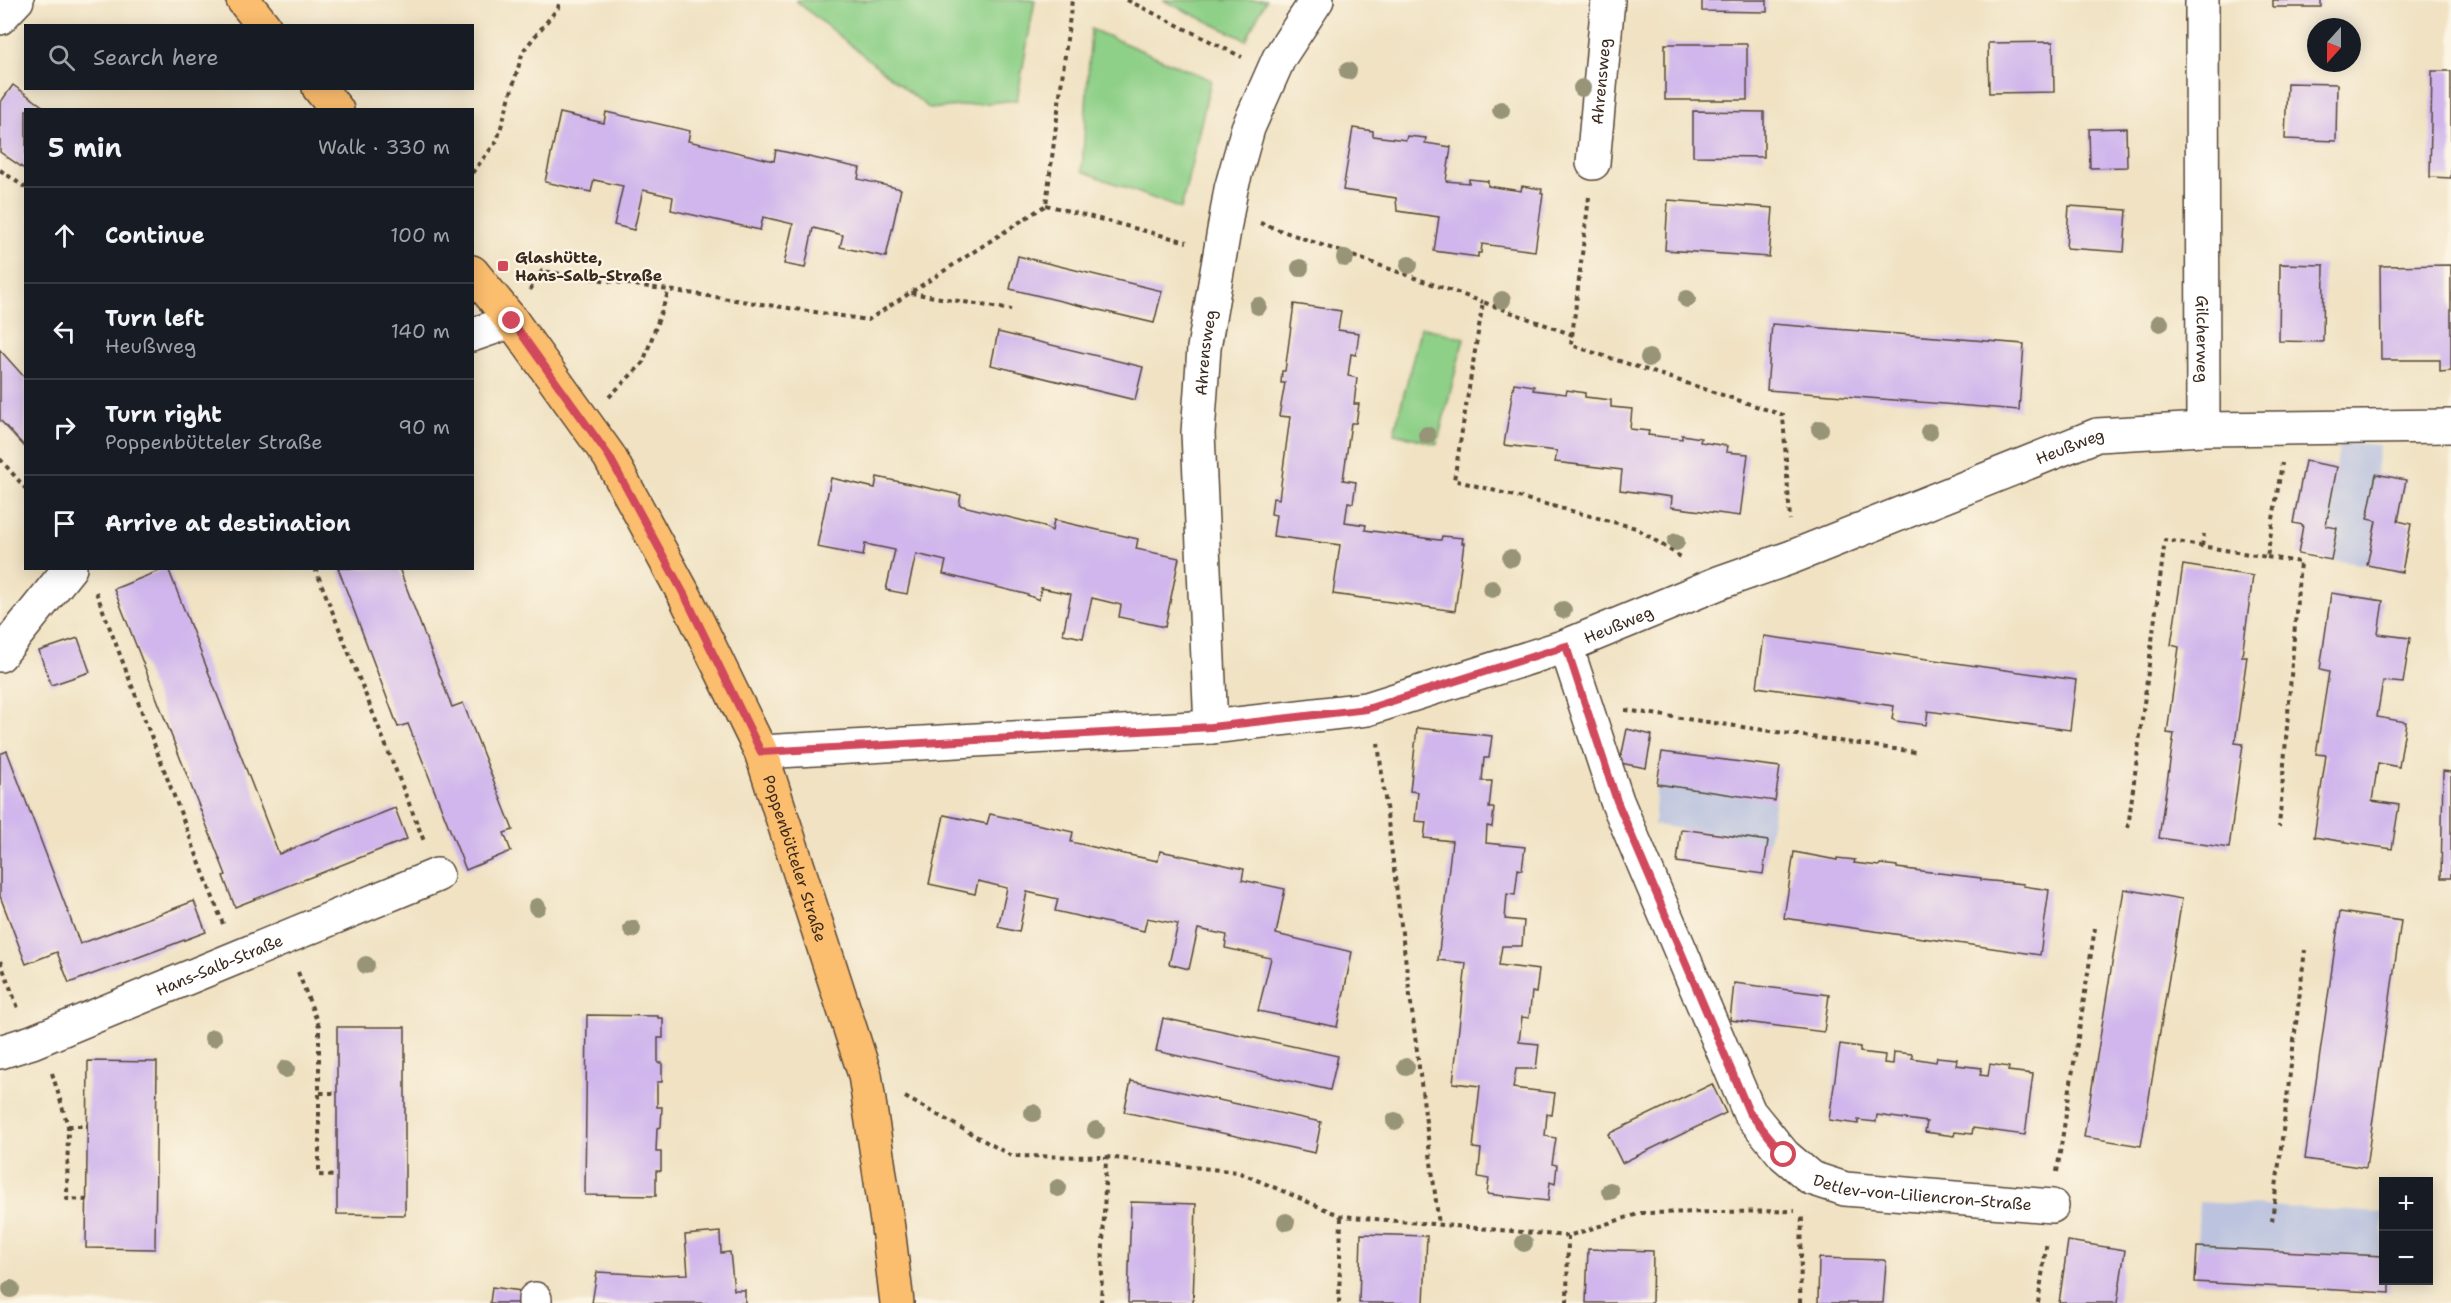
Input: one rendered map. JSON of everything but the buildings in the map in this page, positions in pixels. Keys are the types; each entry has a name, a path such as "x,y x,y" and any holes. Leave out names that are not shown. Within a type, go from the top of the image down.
{"main road":[{"path":"243,0 262,24"},
{"path":"321,90 335,108"},
{"name":"Poppenbütteler Straße","path":"474,274 512,321 609,456 686,598 761,752 865,1075 897,1303"}],"street":[{"path":"0,18 17,0"},
{"name":"Ahrensweg","path":"1211,727 1198,433 1204,348 1232,189 1248,128 1279,58 1317,0"},
{"name":"Ahrensweg","path":"1593,163 1608,0"},
{"name":"Gilcherweg","path":"2202,0 2203,429"},
{"path":"474,334 512,321"},
{"path":"2203,429 2451,426"},
{"name":"Heußweg","path":"761,752 1211,727 1373,707 1566,646 1721,582 1792,557 2097,435 2203,429"},
{"path":"0,655 68,570"},
{"name":"Detlev-von-Liliencron-Straße","path":"1566,646 1617,801 1749,1112 1784,1155 1811,1178 1845,1189 2052,1206"},
{"name":"Hans-Salb-Straße","path":"0,1052 37,1040 437,874"}],"path":[{"path":"474,170 497,141 523,51 558,9 560,0"},
{"path":"1046,205 1072,0"},
{"path":"1127,0 1273,72"},
{"path":"1593,163 1571,345 1784,416 1792,557"},
{"path":"0,170 24,187"},
{"path":"512,321 542,271 868,320 1046,205 1221,251"},
{"path":"1228,212 1573,335"},
{"path":"585,422 643,363 669,290"},
{"path":"911,292 1011,310"},
{"path":"1483,302 1454,480 1636,528 1721,582"},
{"path":"2267,557 2288,428"},
{"path":"0,459 24,487"},
{"path":"2202,546 2204,534"},
{"path":"2128,828 2165,540 2300,562 2279,827"},
{"path":"316,570 437,874"},
{"path":"96,591 236,957"},
{"path":"1586,704 1915,752"},
{"path":"1373,707 1439,1225"},
{"path":"2038,1303 2095,928"},
{"path":"284,938 319,1026 319,1175 337,1176"},
{"path":"2272,1221 2306,950"},
{"path":"0,961 37,1040 68,1126 67,1199 86,1200"},
{"path":"865,1075 1012,1156 1106,1157 1239,1172 1341,1216 1568,1236 1641,1213 1802,1211 1800,1303"},
{"path":"320,1093 337,1093"},
{"path":"68,1126 87,1126"},
{"path":"1101,1303 1106,1157"},
{"path":"1339,1303 1341,1216"},
{"path":"1567,1303 1568,1236"}],"shaded area":[{"path":"2340,442 2379,445 2367,519 2376,521 2367,565 2331,560 2337,528 2326,526"},
{"path":"1657,784 1775,801 1768,841 1654,825"},
{"path":"2199,1202 2379,1213 2379,1256 2197,1247"}],"green space":[{"path":"1035,0 1017,100 930,109 796,1"},
{"path":"1163,0 1266,0 1246,40"},
{"path":"1091,29 1211,80 1181,209 1082,171"},
{"path":"1421,327 1464,338 1437,444 1394,433"}],"place":[{"name":"Glashütte, Hans-Salb-Straße","path":"503,266"}],"route":[{"path":"512,321 609,456 686,598 761,752 1211,727 1367,709 1566,646 1617,801 1749,1112 1784,1155"}]}
